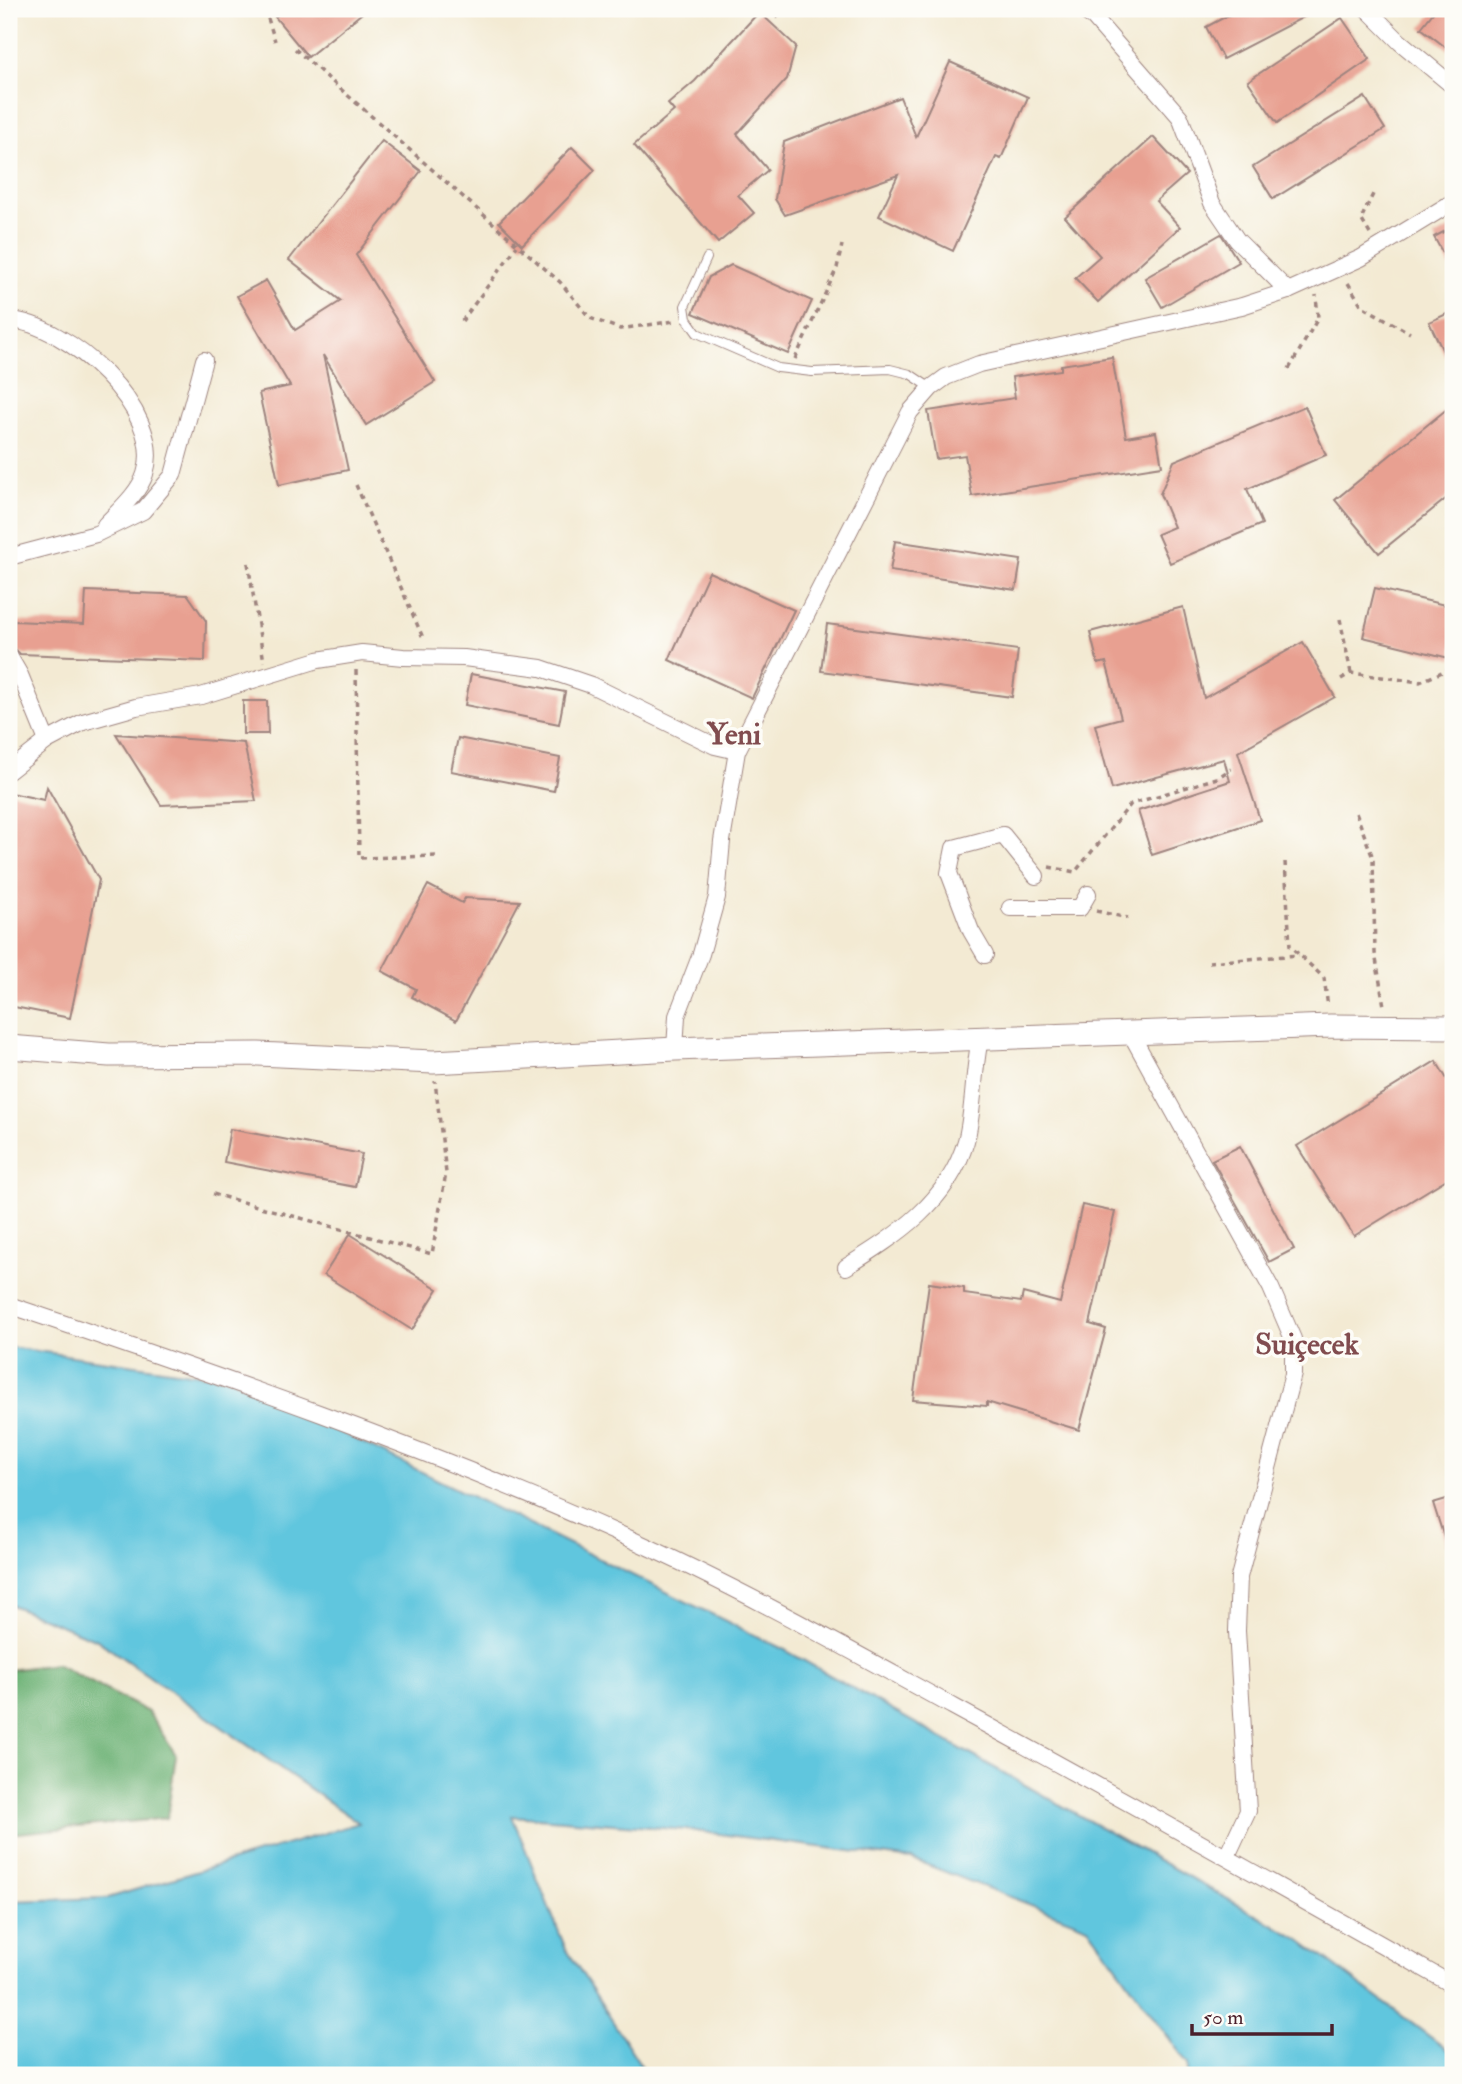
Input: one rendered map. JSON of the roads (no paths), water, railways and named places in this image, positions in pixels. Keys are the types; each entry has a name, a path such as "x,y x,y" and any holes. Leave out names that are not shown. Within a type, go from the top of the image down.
{"street":[{"path":"1082,9 1093,17 1180,117 1212,203 1237,240 1288,291"},
{"path":"1367,9 1400,42 1453,86"},
{"path":"675,1049 677,1016 701,954 717,897 722,841 737,751 846,541 891,446 910,412 931,387 946,377 979,364 1242,306 1288,291 1379,248 1453,202"},
{"path":"9,320 29,321 88,357 128,398 146,439 145,474 126,503 96,534"},
{"path":"9,556 96,534 143,511 173,475 204,360"},
{"path":"9,771 47,741 83,722 123,710 201,696 318,660 356,654 464,658 541,668 591,685 715,746 737,751"},
{"path":"9,656 20,674 47,741"},
{"path":"985,955 971,931 949,873 954,848 1003,835 1038,871"},
{"path":"1010,908 1084,901"},
{"path":"9,1047 109,1055 258,1054 433,1062 675,1049 1331,1026 1453,1027"},
{"path":"1131,1034 1271,1288 1293,1339 1293,1374 1239,1577 1237,1632 1248,1811 1227,1856"},
{"path":"846,1267 891,1239 923,1214 948,1180 966,1140 973,1071 980,1039"},
{"path":"9,1305 249,1387 458,1466 628,1538 824,1636 1227,1856 1453,1985"}],"lane":[{"path":"707,258 687,300 687,319 697,333 789,370 891,369 910,374 931,387"}],"water":[{"path":"9,1347 232,1379 783,1649 1299,1939 1453,2054 1453,2075 1188,2075 1188,2064 1088,1927 912,1859 688,1830 512,1816 565,1947 647,2075 9,2075 9,1901 108,1898 359,1823 97,1640 9,1604"}],"district":[{"name":"Yeni","path":"734,734"},
{"name":"Suiçecek","path":"1307,1344"}]}
